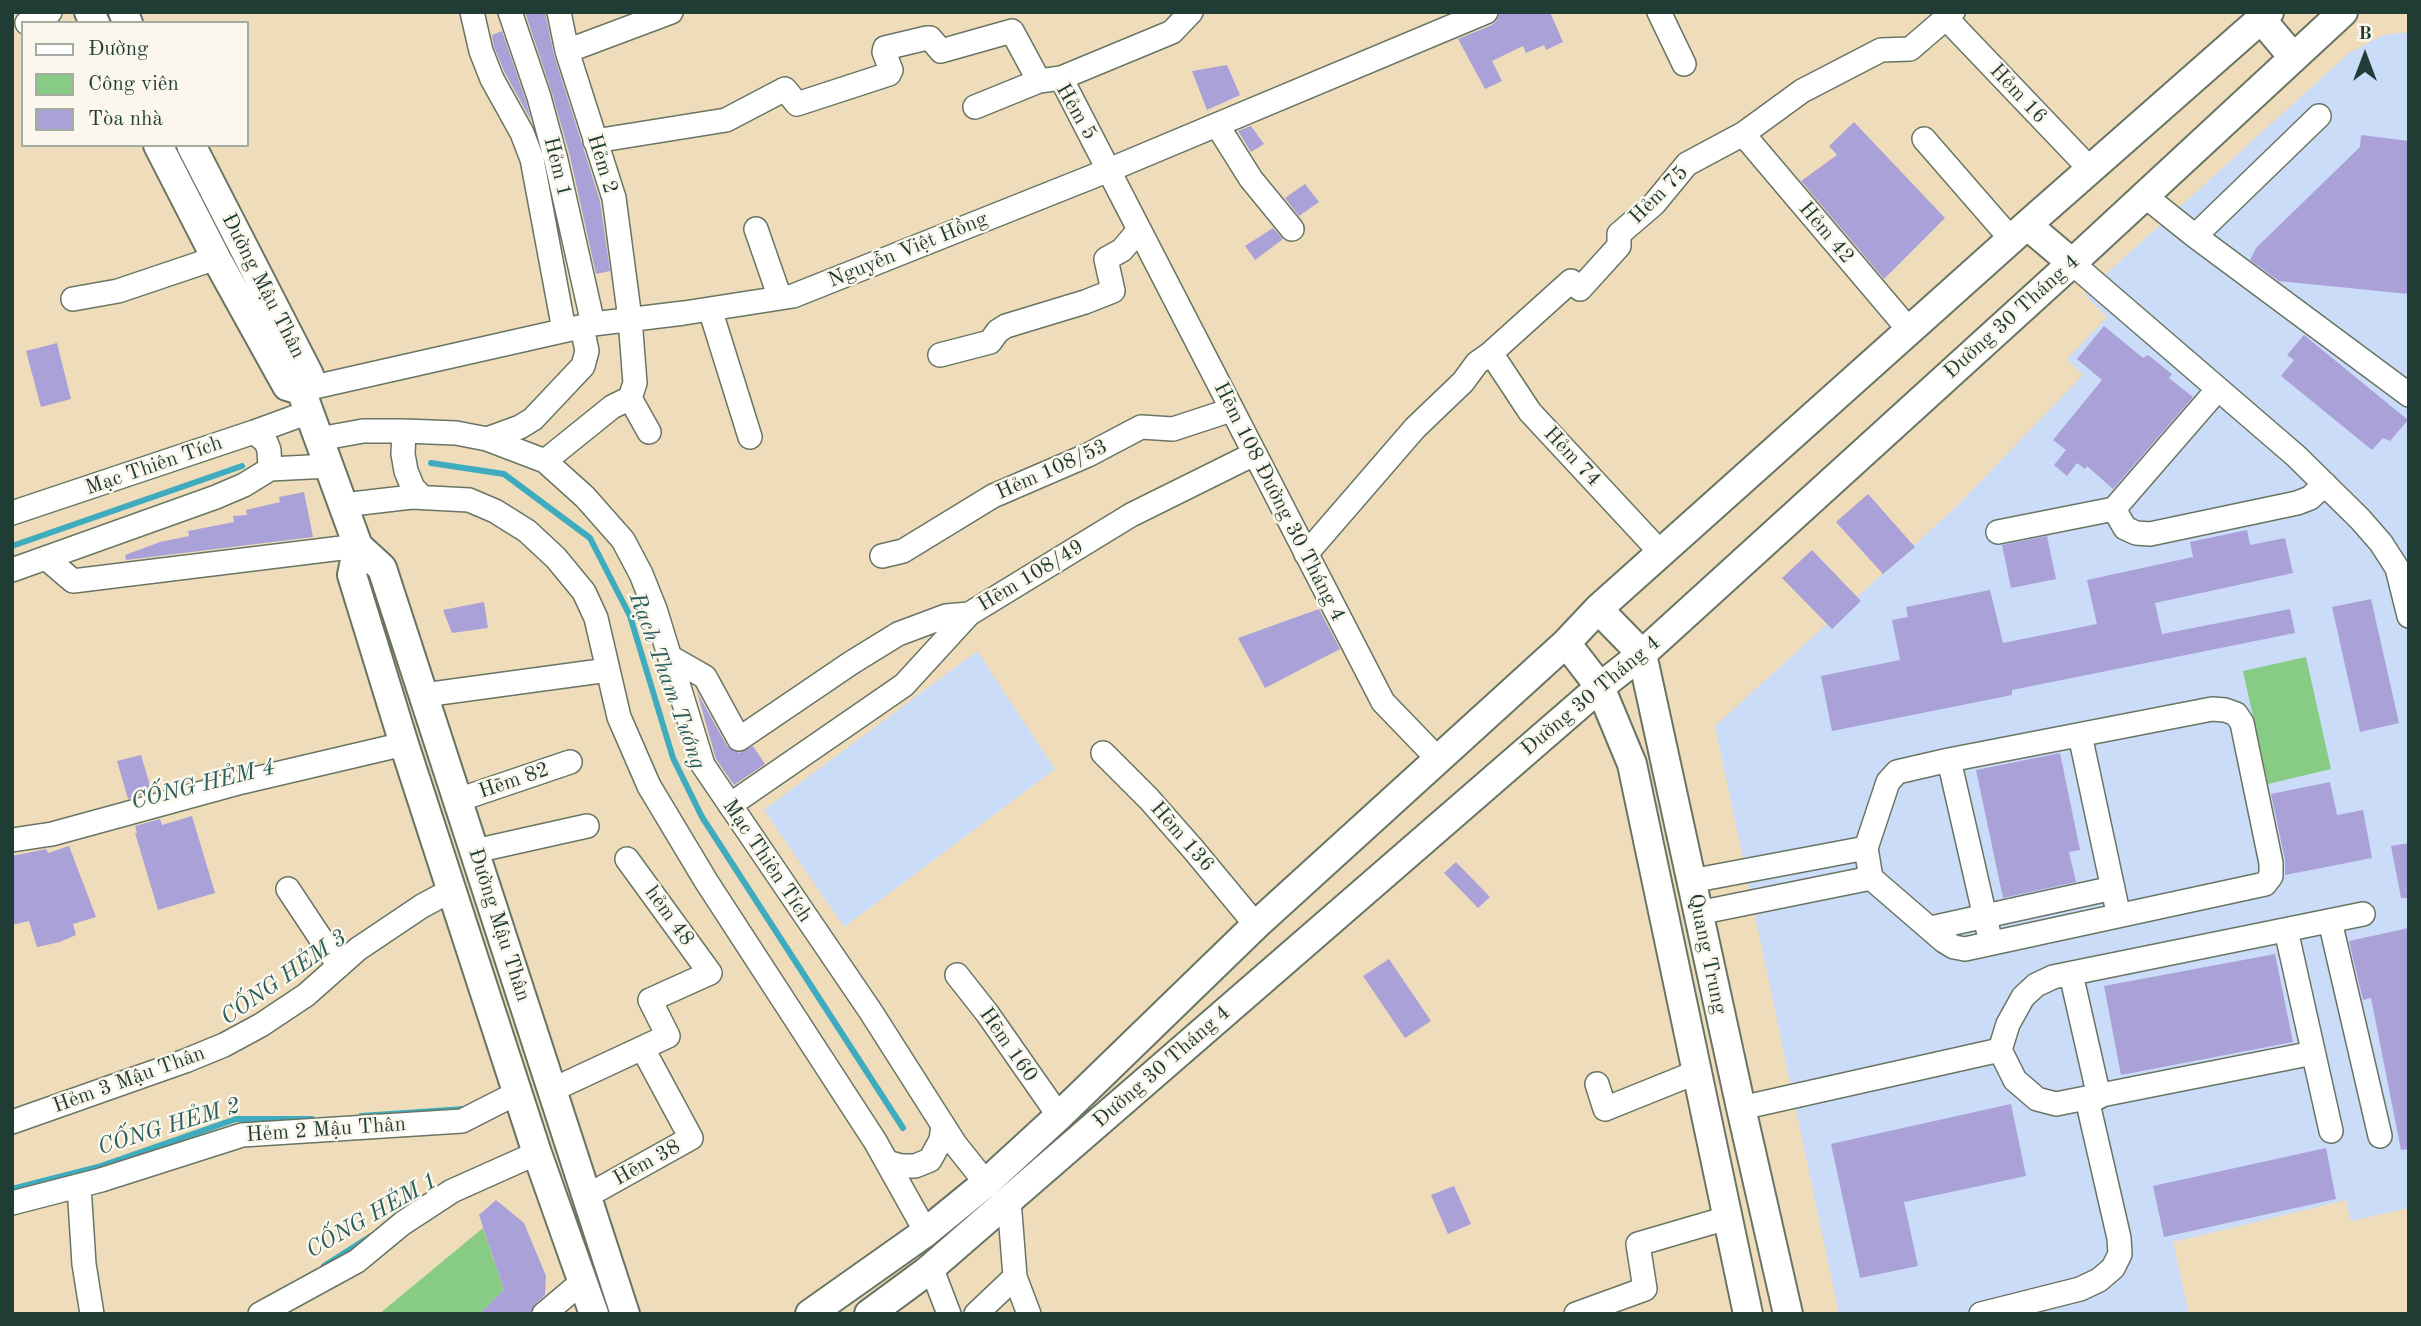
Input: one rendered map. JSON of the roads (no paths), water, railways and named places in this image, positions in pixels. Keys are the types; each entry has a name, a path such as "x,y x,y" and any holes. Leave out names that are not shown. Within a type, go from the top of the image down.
{"main road":[{"name":"Đường 30 Tháng 4","path":"869,1314 931,1267 1600,687 1642,654 2343,12"},
{"name":"Đường 30 Tháng 4","path":"810,1314 926,1232 986,1183 1256,925 1566,643 1598,609 2019,232 2227,51 2262,15"},
{"path":"2262,15 2293,57"},
{"name":"Đường Mậu Thân","path":"159,147 216,258 299,396 319,439 358,546 382,568 625,1314"},
{"name":"Đường Mậu Thân","path":"192,147 309,375 299,396"},
{"path":"2019,232 2072,263"},
{"name":"Đường Mậu Thân","path":"358,546 352,575 450,891 594,1314"},
{"path":"1598,609 1642,654"},
{"name":"Quang Trung","path":"1566,643 1600,687 1632,764 1748,1314"},
{"name":"Quang Trung","path":"1642,654 1788,1314"},
{"path":"565,1232 591,1208"}],"street":[{"path":"31,21 50,12"},
{"path":"472,12 484,60 499,96 522,133 532,159 587,351 583,366 533,419 520,428 487,439"},
{"name":"Hẻm 1","path":"510,12 539,97 556,160 580,327"},
{"name":"Hẻm 2","path":"559,12 567,51 614,198 630,319"},
{"path":"567,51 671,12"},
{"path":"975,107 1172,32 1191,12"},
{"name":"Nguyễn Việt Hồng","path":"299,396 580,327 793,296 1109,170 1486,12"},
{"path":"1659,12 1684,64"},
{"name":"Hẻm 75","path":"1306,554 1415,428 1463,382 1477,363 1571,281 1580,289 1619,246 1619,234 1654,204 1687,164 1743,134 1802,91 1881,50 1910,49 1949,14"},
{"name":"Hẻm 16","path":"1949,14 2091,170"},
{"name":"Hẻm 5","path":"595,141 726,120 785,89 796,104 889,74 891,70 885,48 930,38 941,51 1012,31 1050,80 1109,170 1138,231"},
{"path":"2195,236 2319,116"},
{"path":"1217,125 1251,179 1292,229"},
{"name":"Hẻm 42","path":"1743,134 1910,331"},
{"path":"1924,139 2019,232"},
{"path":"2145,196 2409,395"},
{"path":"756,229 780,298"},
{"path":"940,355 990,342 998,331 1006,326 1085,302 1114,290 1106,259 1122,250 1138,231"},
{"name":"Hẽm 108 Đường 30 Tháng 4","path":"1138,231 1383,702 1439,760"},
{"path":"73,299 118,290 216,258"},
{"path":"2072,263 2325,484 2381,543 2396,568 2409,615"},
{"path":"710,309 750,437"},
{"path":"545,461 612,407 630,398 635,383 630,319"},
{"name":"Hẻm 74","path":"1491,353 1530,412 1662,554"},
{"path":"1998,532 2113,509 2218,389"},
{"name":"Mạc Thiên Tích","path":"12,513 254,432 299,396"},
{"path":"630,398 649,432"},
{"name":"Hẻm 108/53","path":"882,556 903,551 993,496 1088,455 1141,428 1173,429 1231,410"},
{"path":"404,431 403,454 406,471 413,488 422,497"},
{"name":"Mạc Thiên Tích","path":"319,439 363,432 404,431 456,433 487,439 545,461 586,497 623,540 641,574 655,609 703,765 863,1000 943,1125 986,1183"},
{"path":"254,432 266,442 270,469"},
{"name":"Hẽm 108/49","path":"670,657 705,677 739,739 898,634 946,616 969,614 1131,515 1254,454"},
{"path":"12,570 216,497 270,469 329,466"},
{"path":"2113,509 2125,528 2136,533 2150,534 2297,503 2310,498 2325,484"},
{"path":"343,505 422,497 469,500 495,511 527,531 556,558 584,592 596,618 619,717 649,786 706,881 887,1162 926,1232"},
{"path":"46,558 73,581 358,546"},
{"path":"730,805 904,685 969,614"},
{"path":"424,695 608,670"},
{"path":"2213,709 2225,710 2236,714 2242,723 2271,863 2271,876 2265,884 1965,949 1954,947 1871,878 1866,848 1888,782 1897,772 1949,760 2213,709"},
{"path":"2080,735 2119,915"},
{"path":"12,840 52,834 242,782 404,744"},
{"name":"Hẽm 136","path":"1103,753 1149,799 1256,925"},
{"path":"1949,760 1991,943"},
{"name":"Hẽm 82","path":"458,800 570,762"},
{"path":"475,851 587,826"},
{"path":"1691,881 1866,848"},
{"name":"hẻm 48","path":"627,859 710,973 650,1000 668,1036 643,1049"},
{"path":"1698,913 1871,878"},
{"path":"1931,928 2113,888"},
{"path":"288,889 339,966"},
{"name":"Hẻm 3 Mậu Thân","path":"12,1122 224,1045 261,1025 306,995 358,950 422,906 450,891"},
{"path":"2313,1053 2056,1104 2037,1099 2015,1080 2000,1050 2008,1024 2023,997 2036,985 2053,977 2363,914"},
{"path":"2330,921 2380,1136"},
{"path":"2286,930 2331,1131"},
{"path":"1981,1314 2080,1289 2099,1280 2113,1268 2120,1254 2071,974"},
{"name":"Hẽm 160","path":"957,975 1059,1116"},
{"path":"552,1090 643,1049"},
{"name":"Hẽm 38","path":"591,1208 691,1138 643,1049"},
{"path":"1741,1108 2000,1050"},
{"path":"1597,1084 1605,1110 1697,1072"},
{"name":"Hẻm 2 Mậu Thân","path":"12,1203 79,1186 242,1135 462,1122 517,1093"},
{"path":"887,1162 915,1166 930,1160 941,1140 943,1125"},
{"path":"260,1314 357,1261 403,1223 452,1191 537,1153"},
{"path":"79,1186 84,1264 92,1314"},
{"path":"1009,1200 1014,1277 1029,1314"},
{"path":"1576,1314 1633,1304 1645,1289 1639,1244 1727,1218"},
{"path":"931,1267 949,1314"},
{"path":"976,1314 1014,1277"},
{"path":"544,1314 582,1282"}],"waterway":[{"name":"Rạch Tham Tướng","path":"431,463 504,474 590,538 630,616 673,758 702,817 903,1128"},
{"name":"Rạch Tham Tướng","path":"12,546 242,466"},
{"name":"CỐNG HẺM 2","path":"361,1116 464,1109"},
{"name":"CỐNG HẺM 2","path":"12,1189 98,1167 236,1119 312,1119"},
{"name":"CỐNG HẺM 1","path":"324,1266 371,1236"}],"water label":[{"name":"CỐNG HẺM 4","path":"203,785"},
{"name":"CỐNG HẺM 3","path":"284,978"}]}
